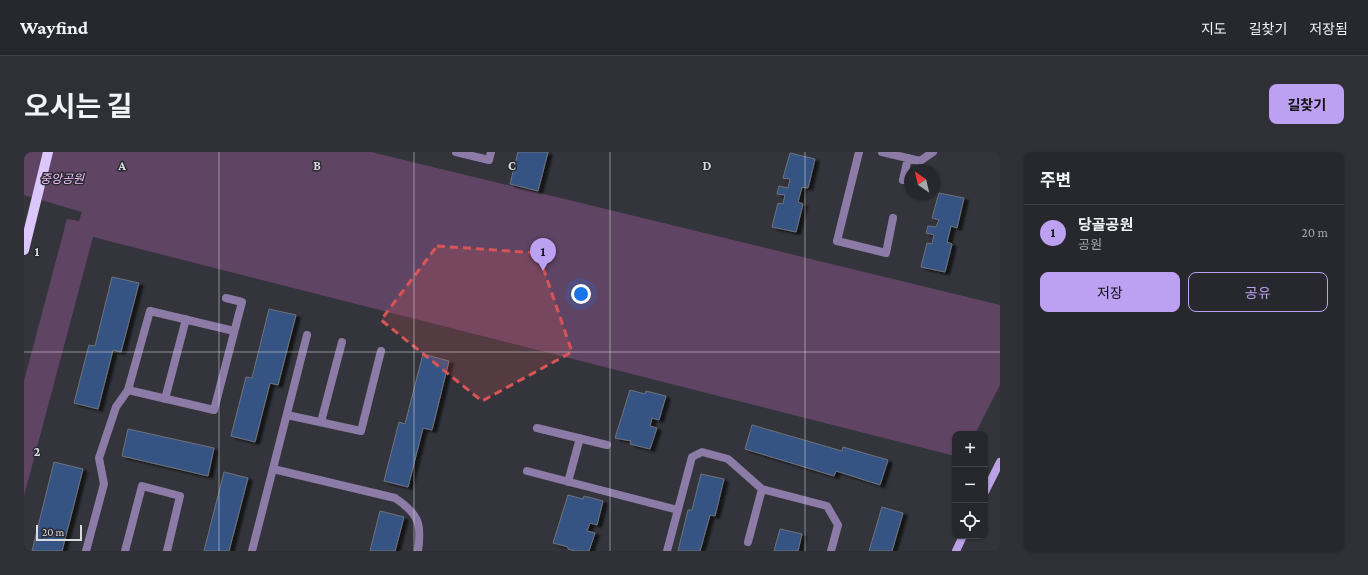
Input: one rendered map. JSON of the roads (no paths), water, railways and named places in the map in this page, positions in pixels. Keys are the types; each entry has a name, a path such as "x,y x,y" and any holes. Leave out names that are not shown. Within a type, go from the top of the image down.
{"main road":[{"path":"24,250 48,152"},
{"path":"988,486 1000,462"},
{"path":"956,551 962,539"}],"lane":[{"path":"456,152 489,160 491,152"},
{"path":"859,152 837,241 886,253 893,218"},
{"path":"882,152 920,161 933,152"},
{"path":"903,180 908,158"},
{"path":"128,390 214,410 242,302 226,298"},
{"path":"86,551 104,484 99,458 116,407 128,390 150,311 234,331"},
{"path":"165,399 186,319"},
{"path":"252,551 307,335"},
{"path":"321,422 342,342"},
{"path":"287,415 361,431 381,351"},
{"path":"537,428 607,445"},
{"path":"568,482 580,438"},
{"path":"667,551 692,457 702,452 728,459 762,489 827,506 838,526 831,551"},
{"path":"273,469 395,498 407,506 417,519 420,531 418,551"},
{"path":"527,471 678,510"},
{"path":"125,551 142,486 180,496 167,551"},
{"path":"748,542 762,489"}],"place":[{"name":"당골공원","path":"543,271"}],"park label":[{"name":"중앙공원","path":"62,179"}]}
